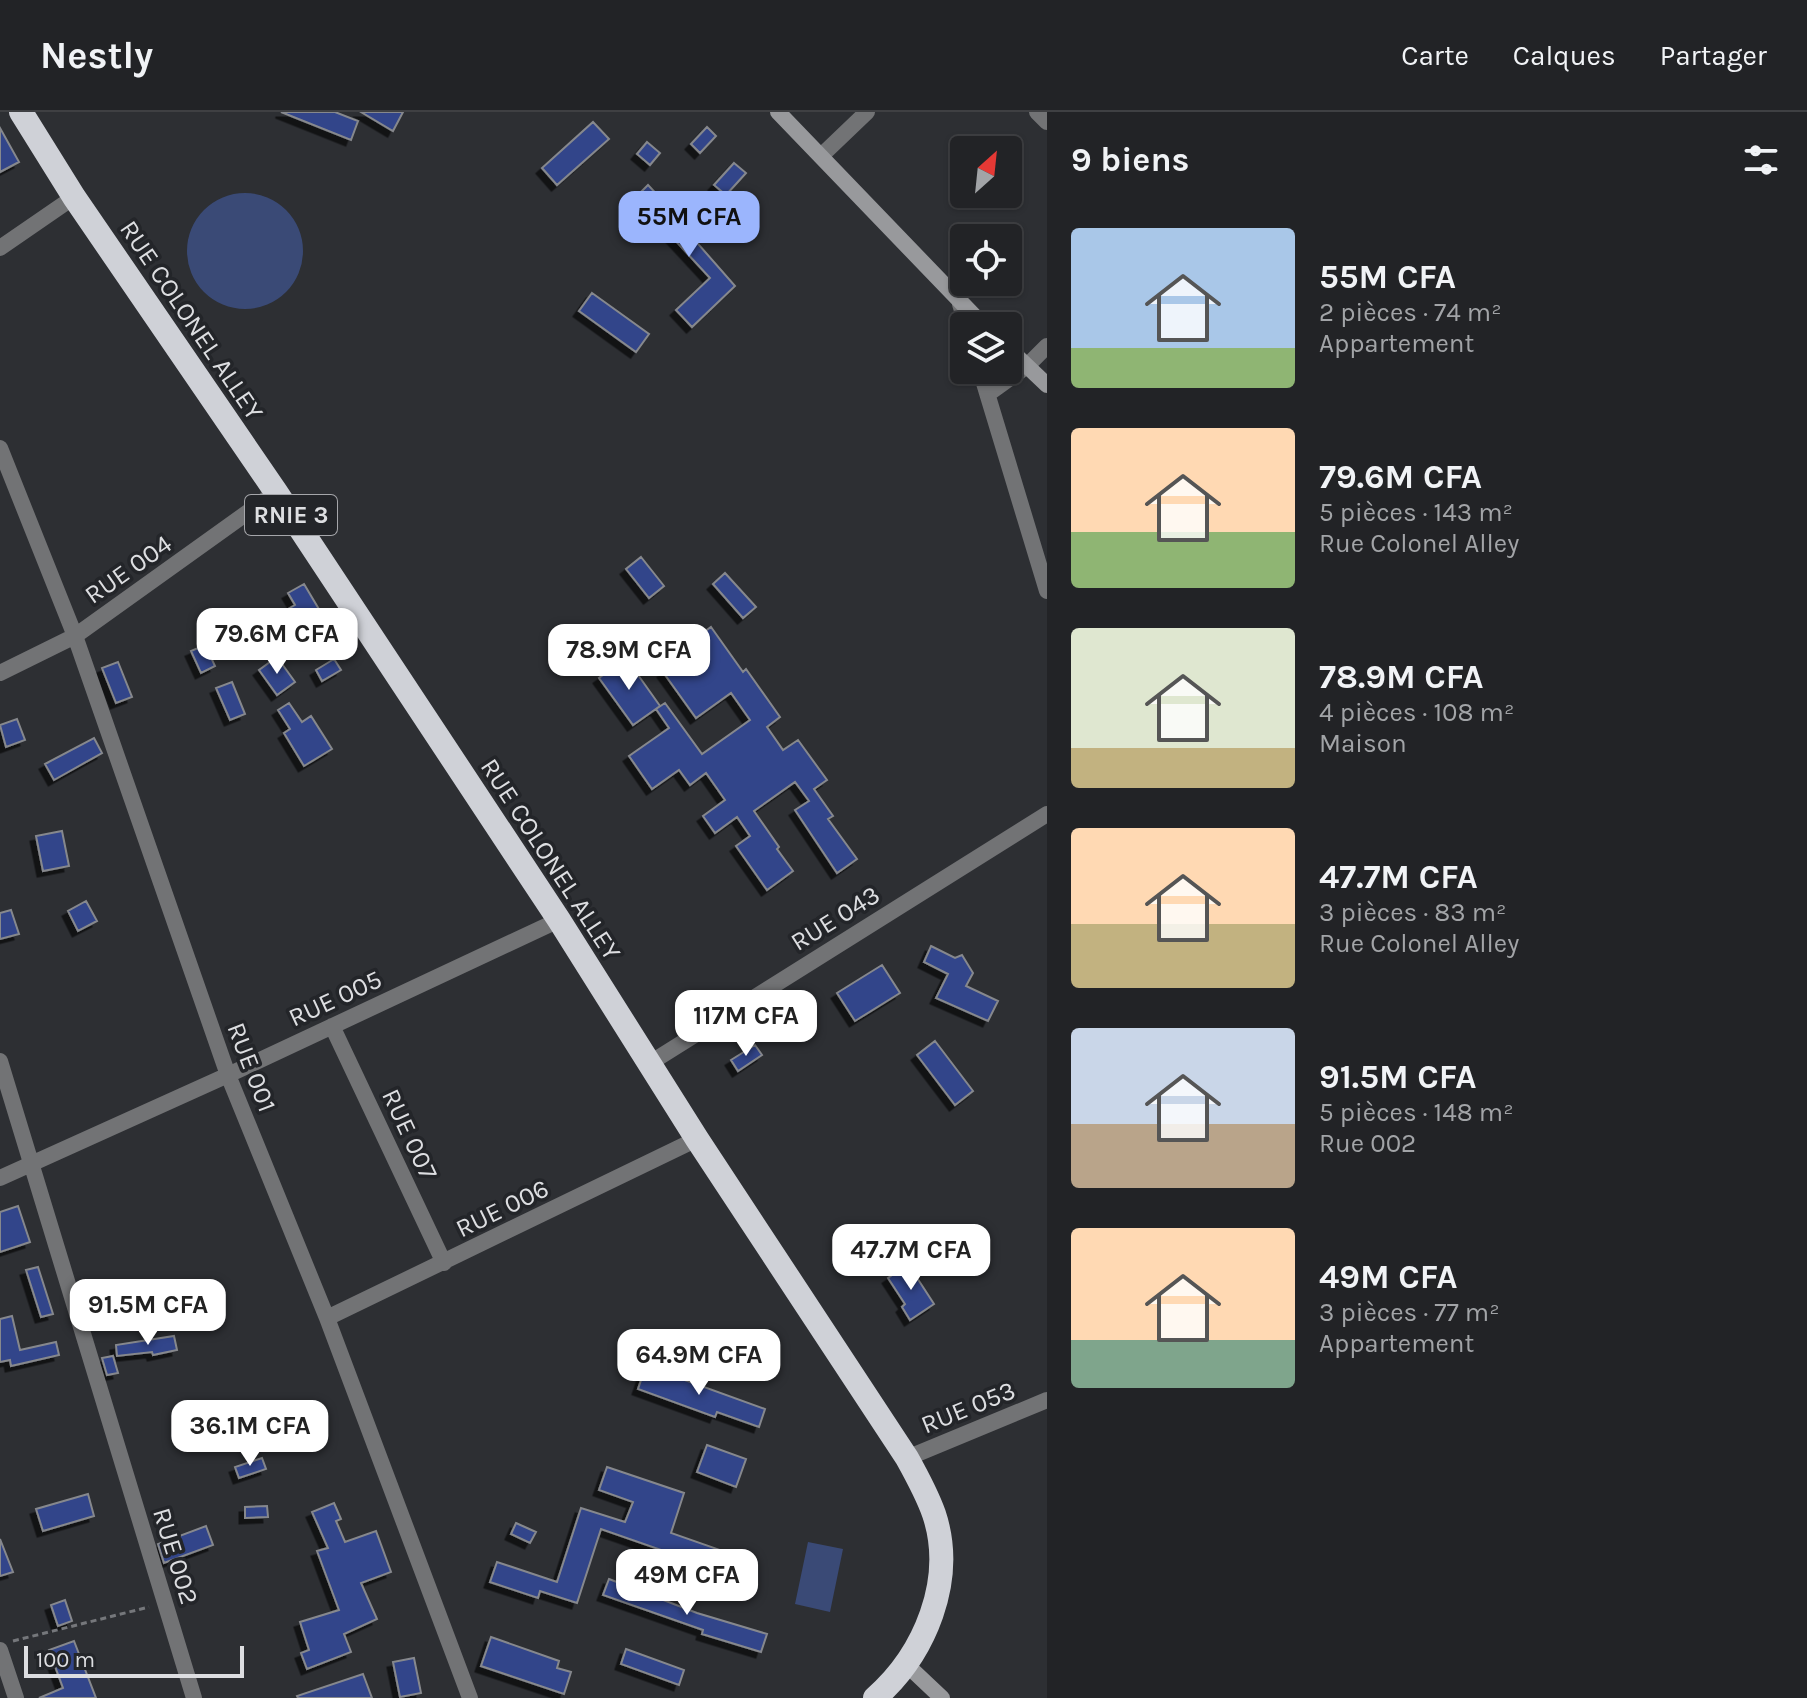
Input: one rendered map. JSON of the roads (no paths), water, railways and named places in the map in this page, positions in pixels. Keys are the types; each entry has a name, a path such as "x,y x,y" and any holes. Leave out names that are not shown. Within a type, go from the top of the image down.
{"highway":[{"name":"RUE COLONEL ALLEY","path":"21,112 74,197 276,492 559,920 697,1139 907,1458 934,1515 942,1560 933,1610 907,1665"},
{"name":"RNIE 3","path":"875,1698 907,1665"}],"main road":[{"path":"778,112 969,312"},
{"path":"1022,361 1047,385"},
{"path":"907,1665 942,1698"}],"street":[{"path":"821,156 867,112"},
{"path":"1037,112 1047,122"},
{"path":"0,248 74,197"},
{"path":"960,304 963,312"},
{"path":"988,394 1027,366 1047,346"},
{"path":"985,384 1047,591"},
{"name":"RUE 001","path":"0,448 75,636 228,1075 327,1318 470,1698"},
{"name":"RUE 004","path":"0,673 75,636 276,492"},
{"name":"RUE 043","path":"650,1063 1047,814"},
{"name":"RUE 005","path":"0,1178 559,920"},
{"name":"RUE 007","path":"332,1026 444,1263"},
{"name":"RUE 002","path":"0,1061 194,1698"},
{"name":"RUE 006","path":"327,1318 697,1139"},
{"name":"RUE 053","path":"907,1458 1047,1400"},
{"path":"0,1650 16,1698"}]}
